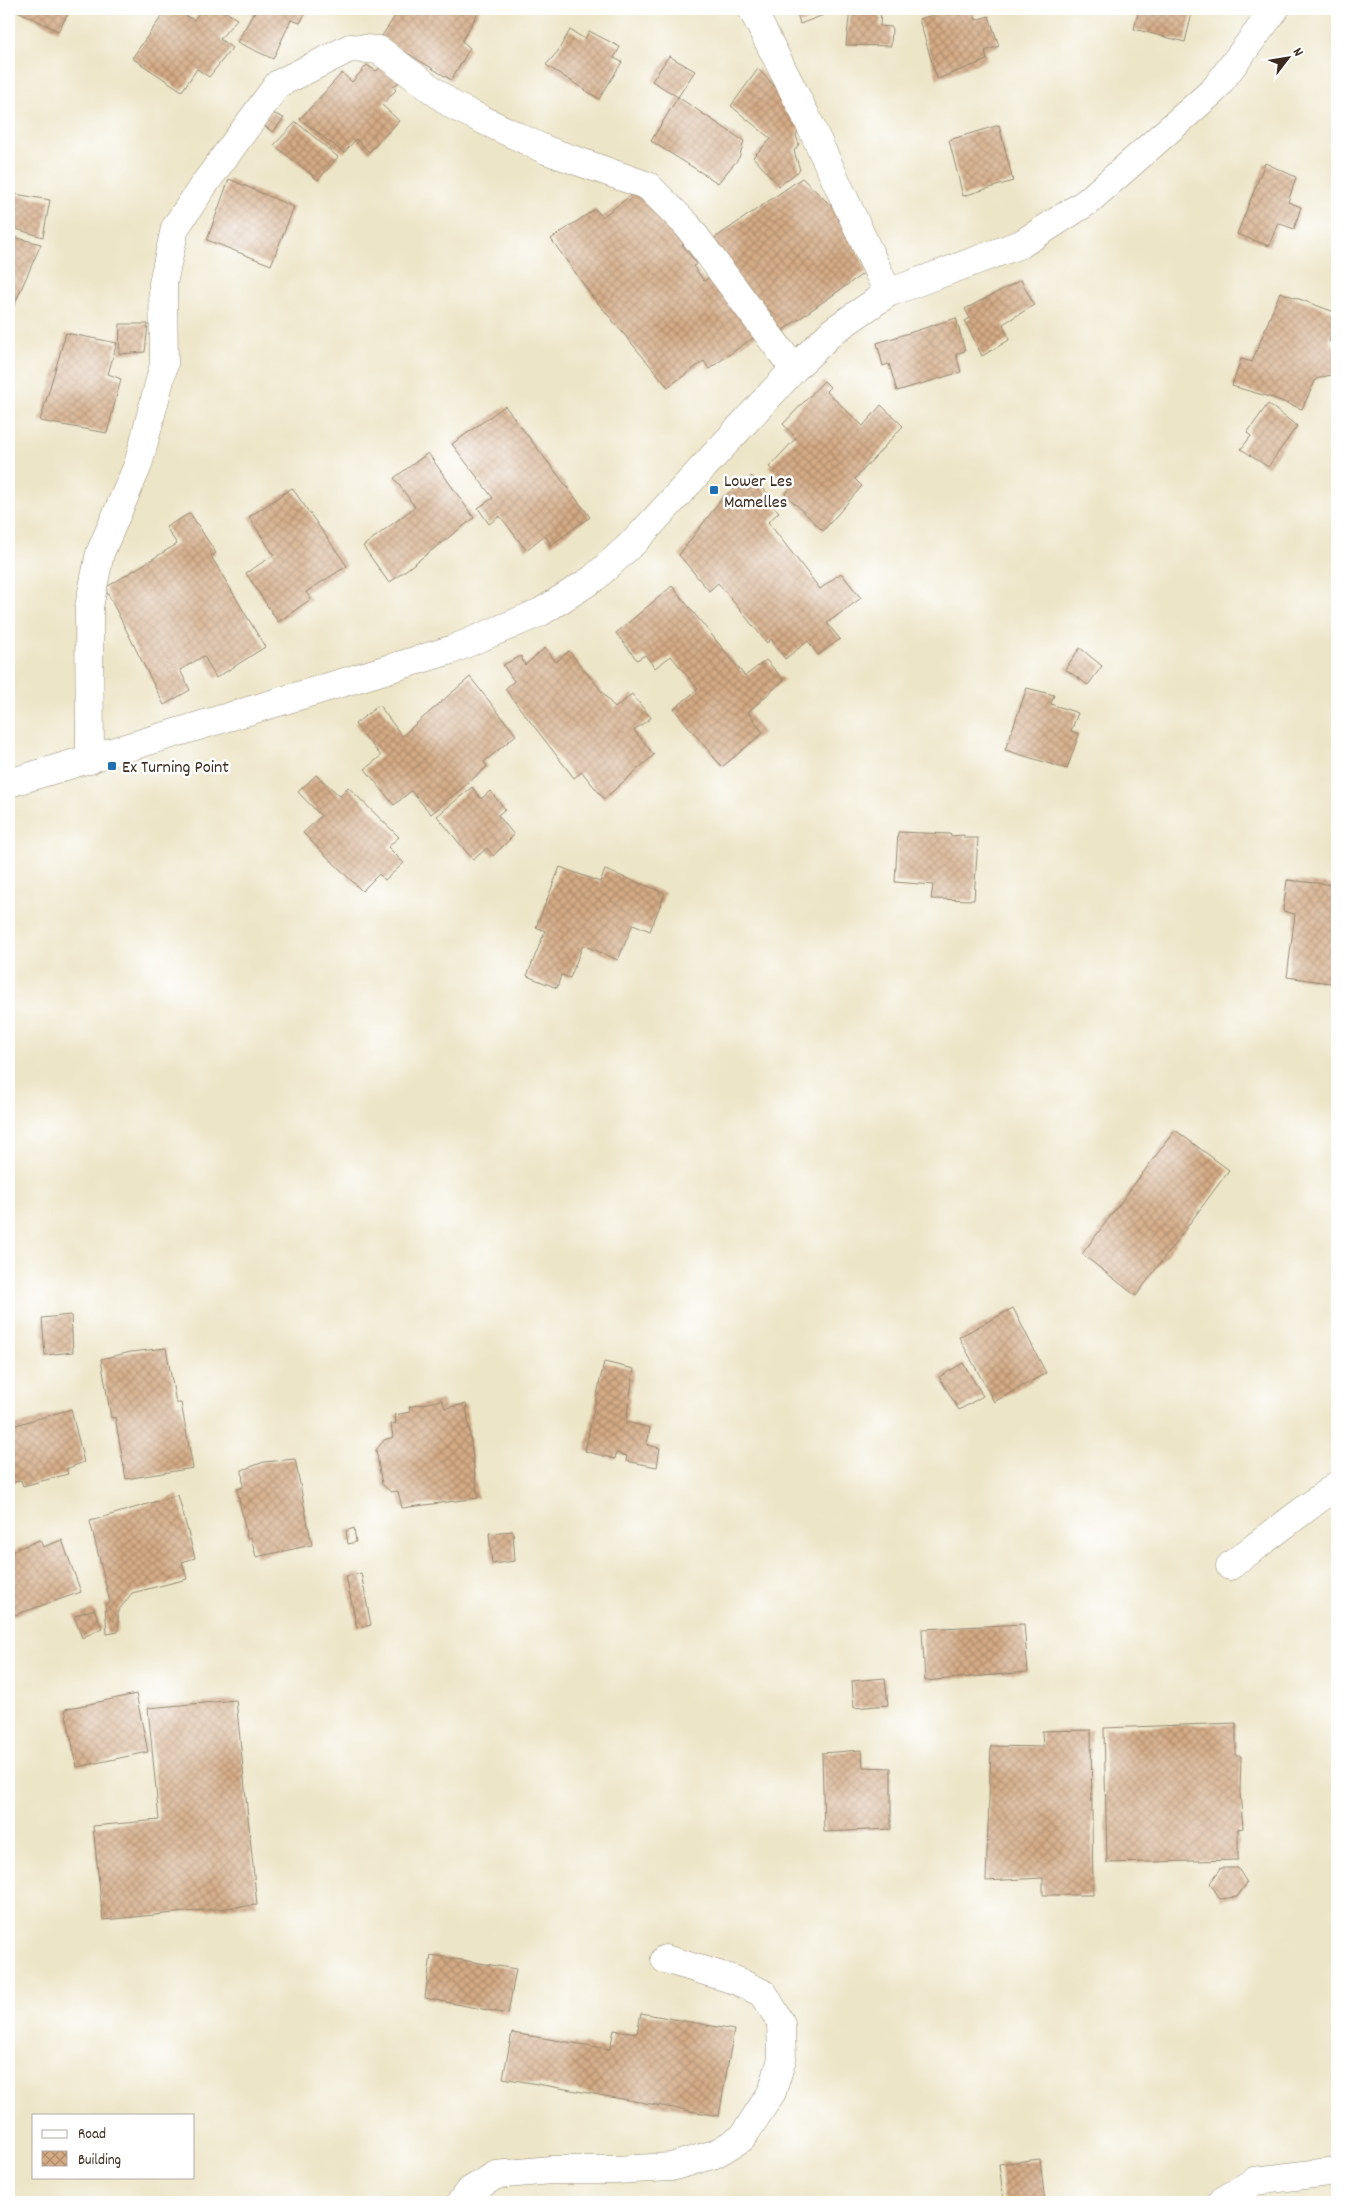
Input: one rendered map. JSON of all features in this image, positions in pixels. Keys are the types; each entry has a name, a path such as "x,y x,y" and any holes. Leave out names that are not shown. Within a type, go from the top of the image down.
{"street":[{"path":"752,9 806,114 888,293"},
{"path":"9,783 451,650 541,612 593,579 635,541 794,369 833,331 888,293 1020,244 1088,202 1214,90 1275,9"},
{"path":"90,760 89,607 100,553 138,465 164,364 163,283 175,228 202,186 278,84 350,48 379,50 454,106 546,150 648,186 687,225 794,369"},
{"path":"1230,1566 1337,1485"},
{"path":"461,2202 468,2192 496,2175 551,2170 615,2170 671,2167 716,2154 742,2138 772,2092 782,2059 782,2023 764,1994 736,1980 665,1959"},
{"path":"1220,2202 1255,2181 1337,2171"}],"building":[{"path":"14,9 71,9 58,31"},
{"path":"167,9 174,9 194,20 202,9 221,9 237,19 220,39 232,48 209,77 197,69 182,91 132,58"},
{"path":"256,9 308,9 300,23 291,20 273,59 237,42"},
{"path":"400,9 480,9 462,41 470,48 451,80 381,37"},
{"path":"796,9 839,9 800,24"},
{"path":"850,9 881,9 880,26 892,27 891,46 846,45"},
{"path":"954,9 972,9 976,20 989,16 999,46 985,51 987,60 937,79 919,19"},
{"path":"1139,9 1193,9 1185,42 1134,29"},
{"path":"570,30 585,39 589,31 620,47 614,58 622,62 599,99 546,65 558,51"},
{"path":"669,56 695,71 678,97 652,81"},
{"path":"384,64 402,79 393,87 396,90 382,105 399,121 369,152 356,139 344,153 300,119 342,73 352,82 367,65 376,71"},
{"path":"758,69 803,116 796,136 799,144 794,151 800,170 779,186 753,157 771,139 731,106"},
{"path":"678,97 744,141 739,158 718,183 651,141"},
{"path":"270,112 284,118 273,132 261,124"},
{"path":"296,122 338,157 318,180 274,145"},
{"path":"999,125 1013,181 963,196 949,140"},
{"path":"1265,163 1296,177 1288,202 1301,207 1294,229 1278,223 1269,246 1237,234"},
{"path":"802,178 842,216 867,271 776,335 709,242"},
{"path":"229,179 294,207 271,265 207,240"},
{"path":"637,191 649,207 656,201 688,241 682,245 697,264 693,266 704,281 716,273 761,332 709,369 704,361 668,387 592,296 551,239 595,209 602,217"},
{"path":"9,193 50,200 43,237 9,227"},
{"path":"9,236 41,244 12,310 9,308"},
{"path":"1021,280 1034,305 1003,324 1009,340 982,356 965,321 970,318 965,309"},
{"path":"1280,292 1337,313 1337,319 1329,341 1337,349 1337,369 1334,374 1316,379 1302,409 1232,386 1241,359 1252,362"},
{"path":"956,318 965,351 956,354 961,372 897,391 889,364 883,366 877,343"},
{"path":"120,324 148,324 145,352 119,354"},
{"path":"66,333 117,343 108,374 121,379 107,433 40,421"},
{"path":"824,381 830,387 826,391 863,426 881,405 903,426 855,479 862,486 823,531 785,494 790,488 769,467 796,438 783,424"},
{"path":"1268,404 1297,426 1268,467 1241,449 1251,436 1247,433"},
{"path":"505,406 590,517 551,545 545,535 526,550 500,516 489,524 478,508 493,498 452,444"},
{"path":"428,453 474,518 389,583 363,546 415,507 394,478"},
{"path":"752,476 768,494 764,496 779,512 768,522 820,589 841,573 861,598 827,623 840,639 818,655 808,641 785,659 771,639 767,643 718,583 709,591 679,555 723,497"},
{"path":"292,488 347,566 306,592 311,599 278,622 246,573 274,555 249,517"},
{"path":"190,513 216,553 211,556 265,647 216,678 204,656 180,670 190,690 164,705 105,588 177,544 166,527"},
{"path":"672,586 745,676 766,660 784,680 748,712 763,733 722,767 674,709 698,689 671,656 655,668 645,655 637,660 616,633"},
{"path":"545,648 556,662 569,651 615,708 632,694 651,718 634,730 654,755 604,799 582,772 574,778 505,689 514,681 503,665 521,656 525,665"},
{"path":"1080,648 1102,666 1088,685 1065,669"},
{"path":"470,677 516,735 484,762 487,767 431,814 411,791 394,805 365,769 381,756 355,724 379,705 402,736"},
{"path":"1027,688 1054,695 1051,704 1078,713 1071,731 1079,734 1067,769 1005,750"},
{"path":"316,775 340,796 348,787 399,837 388,847 404,863 385,880 379,874 362,891 303,833 321,816 298,792"},
{"path":"472,787 481,799 490,791 505,809 498,815 514,835 493,856 487,848 473,860 437,816"},
{"path":"898,832 951,834 950,836 964,835 964,838 978,838 974,900 931,899 933,885 895,882"},
{"path":"560,867 600,882 605,870 665,893 650,931 633,924 618,960 583,945 570,978 561,975 557,988 527,976 545,931 536,927"},
{"path":"1287,880 1335,885 1333,899 1337,900 1337,984 1287,977 1295,914 1283,911"},
{"path":"1175,1130 1229,1170 1136,1296 1082,1254"},
{"path":"1013,1308 1046,1373 994,1402 959,1337"},
{"path":"71,1315 73,1352 45,1355 42,1318"},
{"path":"166,1348 176,1403 181,1403 193,1468 126,1479 115,1417 111,1418 101,1359 131,1352"},
{"path":"604,1362 634,1369 626,1422 650,1428 647,1445 660,1448 657,1467 626,1461 627,1456 616,1453 615,1459 585,1451"},
{"path":"963,1363 983,1396 959,1410 939,1377"},
{"path":"442,1400 445,1408 466,1404 478,1498 402,1508 398,1491 391,1492 382,1484 376,1450 384,1440 393,1437 391,1424 396,1423 395,1415 410,1412 409,1407"},
{"path":"71,1409 84,1462 66,1469 68,1474 23,1486 21,1480 9,1484 9,1427"},
{"path":"295,1459 312,1545 256,1557 251,1537 247,1538 237,1489 243,1487 242,1470 264,1462"},
{"path":"178,1495 195,1558 182,1562 187,1579 132,1593 118,1611 118,1632 107,1634 105,1604 110,1602 90,1521"},
{"path":"354,1528 356,1542 348,1544 346,1531"},
{"path":"513,1531 515,1561 492,1564 489,1533"},
{"path":"40,1540 43,1547 62,1540 81,1592 9,1617 9,1552"},
{"path":"361,1573 371,1625 357,1628 346,1576"},
{"path":"94,1609 102,1628 82,1638 74,1616"},
{"path":"1024,1624 1028,1672 925,1681 922,1629"},
{"path":"885,1678 888,1705 854,1708 852,1681"},
{"path":"136,1694 148,1752 77,1767 65,1709"},
{"path":"236,1700 257,1905 103,1920 93,1826 159,1820 148,1708"},
{"path":"1236,1723 1236,1756 1241,1756 1240,1792 1243,1828 1238,1829 1238,1860 1107,1863 1104,1728"},
{"path":"1091,1730 1093,1895 1043,1895 1043,1878 986,1881 991,1746 1043,1747 1042,1731"},
{"path":"862,1750 863,1767 891,1768 891,1829 824,1832 822,1753"},
{"path":"1221,1868 1238,1868 1247,1883 1237,1897 1220,1899 1210,1883"},
{"path":"431,1955 516,1969 508,2014 425,1998"},
{"path":"641,2013 734,2030 719,2116 503,2078 512,2033 610,2049 614,2030 637,2033"},
{"path":"1040,2159 1045,2202 1004,2202 999,2164"}],"place":[{"name":"Lower Les Mamelles","path":"714,490"},
{"name":"Ex Turning Point","path":"112,766"}]}
